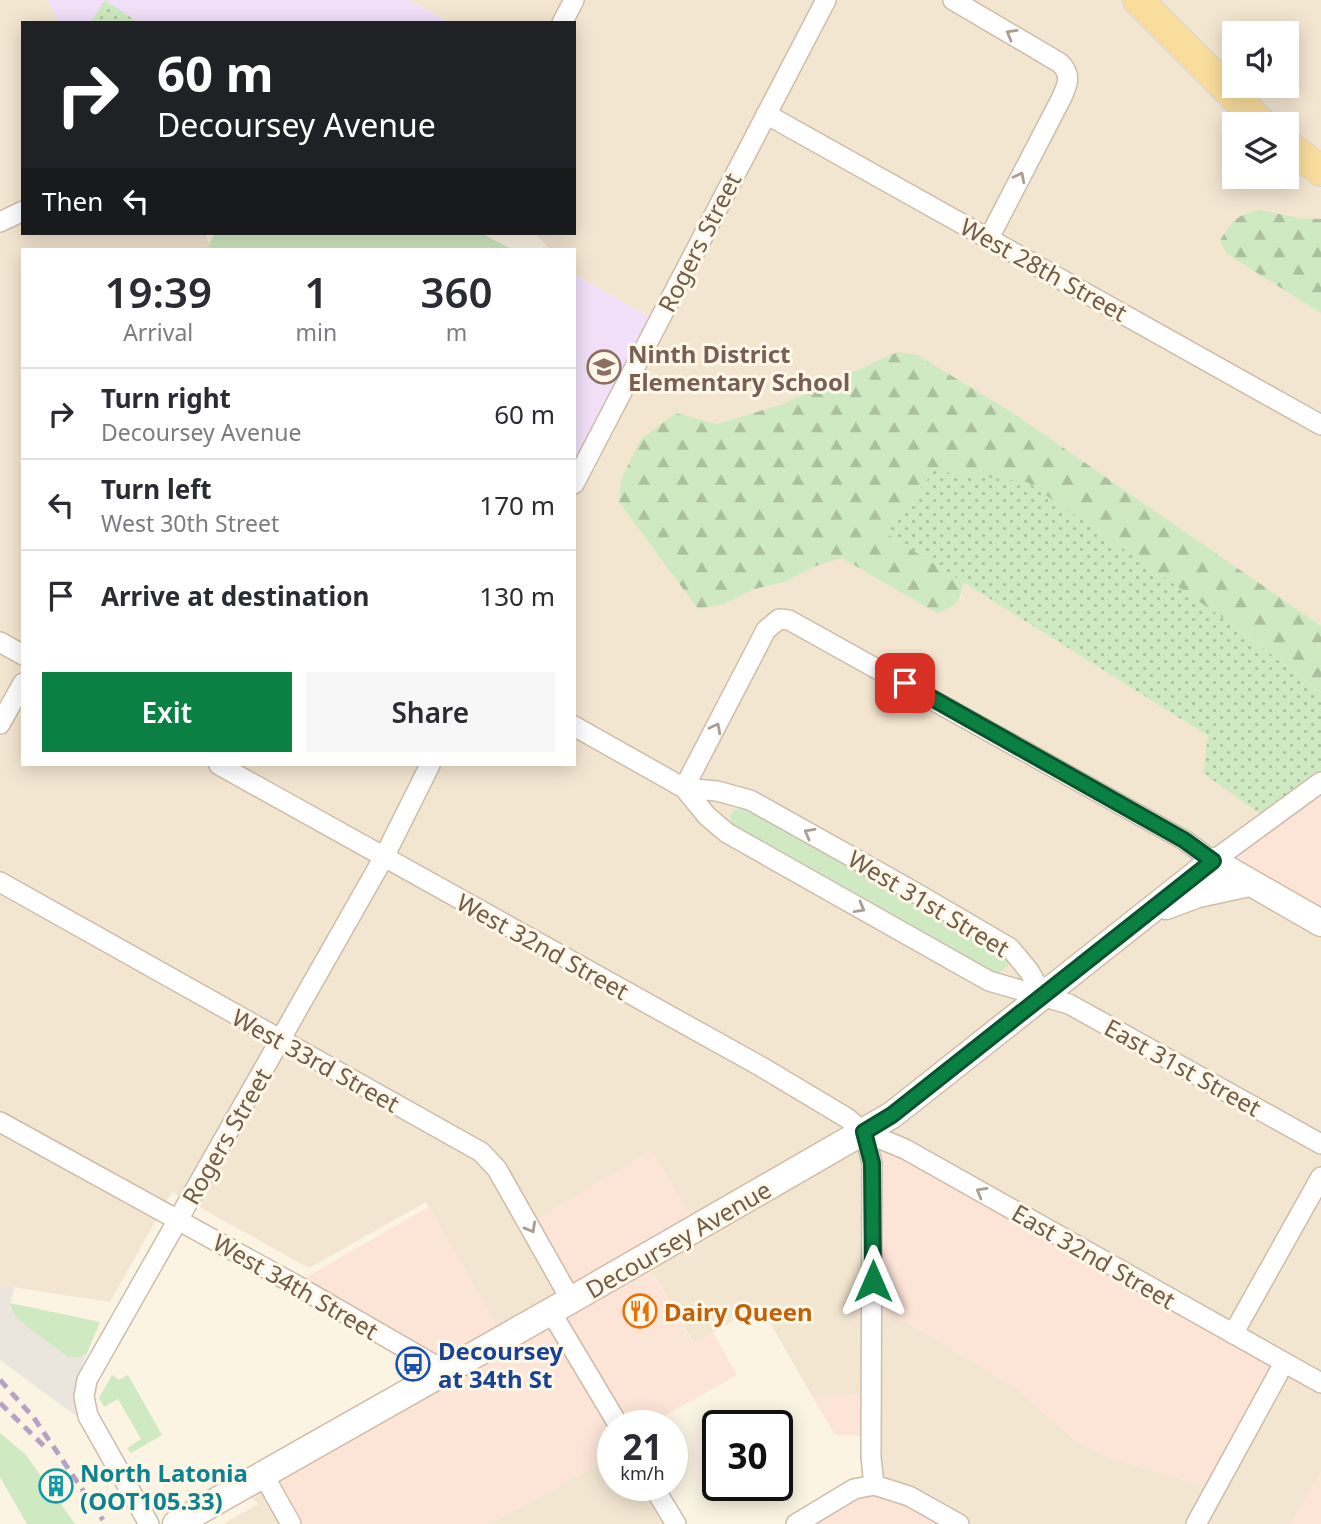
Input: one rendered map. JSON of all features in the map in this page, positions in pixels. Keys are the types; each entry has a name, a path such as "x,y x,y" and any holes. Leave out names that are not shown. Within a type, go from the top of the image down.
{"main road":[{"path":"1138,0 1250,112"},
{"path":"1299,154 1321,171"},
{"path":"1213,861 1321,923"},
{"name":"Decoursey Avenue","path":"176,1524 892,1115 1213,861"},
{"name":"Decoursey Avenue","path":"1151,909 1198,894 1249,883"}],"street":[{"path":"563,21 574,0"},
{"name":"Rogers Street","path":"576,480 826,0"},
{"path":"953,0 1068,70 1069,81 1061,99 989,238"},
{"name":"West 28th Street","path":"766,114 1321,425"},
{"path":"0,222 21,212"},
{"path":"684,788 766,630 779,619 789,620 1184,840 1213,861"},
{"path":"0,642 21,654"},
{"path":"0,724 21,687"},
{"name":"West 31st Street","path":"576,727 684,788 707,816 727,833 989,981 1043,995"},
{"name":"West 32nd Street","path":"221,766 760,1066 847,1118 864,1132"},
{"name":"Rogers Street","path":"149,1524 88,1416 83,1397 87,1380 384,857 430,766"},
{"name":"Decoursey Avenue","path":"1213,861 1321,782"},
{"name":"West 31st Street","path":"684,788 717,791 750,800 911,890 1010,948 1029,971 1043,995"},
{"name":"West 33rd Street","path":"0,882 481,1152 497,1169 611,1410"},
{"name":"East 31st Street","path":"1043,995 1069,1004 1321,1144"},
{"name":"West 34th Street","path":"0,1122 178,1219 445,1371"},
{"path":"864,1132 872,1163 871,1457 874,1485"},
{"name":"East 32nd Street","path":"864,1132 905,1149 1321,1383"},
{"path":"1233,1335 1321,1177"},
{"path":"1196,1524 1284,1363"},
{"path":"263,1475 291,1524"},
{"path":"796,1524 854,1489 874,1485 909,1496 959,1524"},
{"path":"662,1501 676,1524"}],"shaded area":[{"path":"0,0 48,0 58,21 21,21 21,235 206,235 210,248 21,248 21,766 576,766 576,466 658,322 576,275 576,248 548,248 537,235 576,235 576,21 447,21 409,0 1321,0 1321,626 1013,413 783,404 717,424 676,413 619,502 698,609 724,604 754,589 785,582 813,567 842,558 883,580 962,598 963,582 1208,736 1269,820 1321,923 1321,1472 1291,1524 959,1524 874,1485 871,1394 812,1396 760,1305 694,1344 644,1258 504,1338 426,1202 309,1268 172,1192 110,1302 0,1285","holes":["865,1132 1217,1490 1107,1457 1077,1442 1016,1388 910,1324 873,1308"]},
{"path":"48,0 409,0 447,21 58,21"},
{"name":"Ninth District Elementary School","path":"576,275 658,322 576,466"},
{"path":"1321,782 1321,923 1213,861"},
{"path":"864,1132 1284,1363 1217,1490 1107,1457 1077,1442 1016,1388 910,1324 873,1308"},
{"path":"652,1150 697,1228 644,1259 693,1344 713,1332 737,1375 675,1410 597,1410 597,1465 490,1524 291,1524 263,1474 444,1371 294,1284 429,1207 504,1337 571,1300 528,1224"},
{"path":"0,1285 14,1287 9,1309 68,1357 77,1358 87,1353 78,1376 74,1399 79,1418 0,1360"},
{"path":"872,1393 871,1436 835,1435 812,1396"},
{"path":"597,1465 597,1501 662,1501 676,1524 490,1524"},
{"path":"1321,1472 1321,1524 1291,1524"},
{"path":"263,1474 291,1524 223,1524 258,1504 240,1487"},
{"path":"874,1485 959,1524 796,1524"}],"green space":[{"path":"105,0 136,21 91,21"},
{"path":"1260,210 1298,218 1321,219 1321,313 1227,254 1220,241 1228,229 1240,217"},
{"path":"214,235 485,235 509,248 212,248 208,246"},
{"path":"897,352 917,355 1013,413 1321,626 1321,693 1233,625 886,533 963,582 957,602 937,613 842,558 813,567 785,582 754,589 724,604 698,609 619,502 621,480 641,439 676,413 717,424 783,404"},
{"path":"934,471 1027,482 1233,625 1321,693 1321,782 1269,820 1203,773 1208,736 885,533"},
{"path":"744,807 1000,950 1008,959 1008,966 997,974 990,973 734,828 730,815 736,809"},
{"path":"10,1303 100,1322 87,1353 77,1358 68,1357 24,1324 11,1309"},
{"path":"112,1375 119,1380 128,1375 162,1435 131,1453 127,1448 141,1439 118,1399 104,1407 99,1398"},
{"path":"0,1433 26,1455 75,1524 27,1524 0,1477"}],"railway":[{"path":"0,1380 34,1418 103,1520"},
{"path":"0,1403 45,1447"}],"place":[{"name":"Ninth District Elementary School","path":"604,367"},
{"name":"Dairy Queen","path":"640,1311"},
{"name":"Decoursey at 34th St","path":"413,1364"},
{"name":"North Latonia (OOT105.33)","path":"56,1486"}],"route":[{"path":"873,1281 872,1163 864,1132 892,1115 1213,861 1184,840 905,683"}]}
